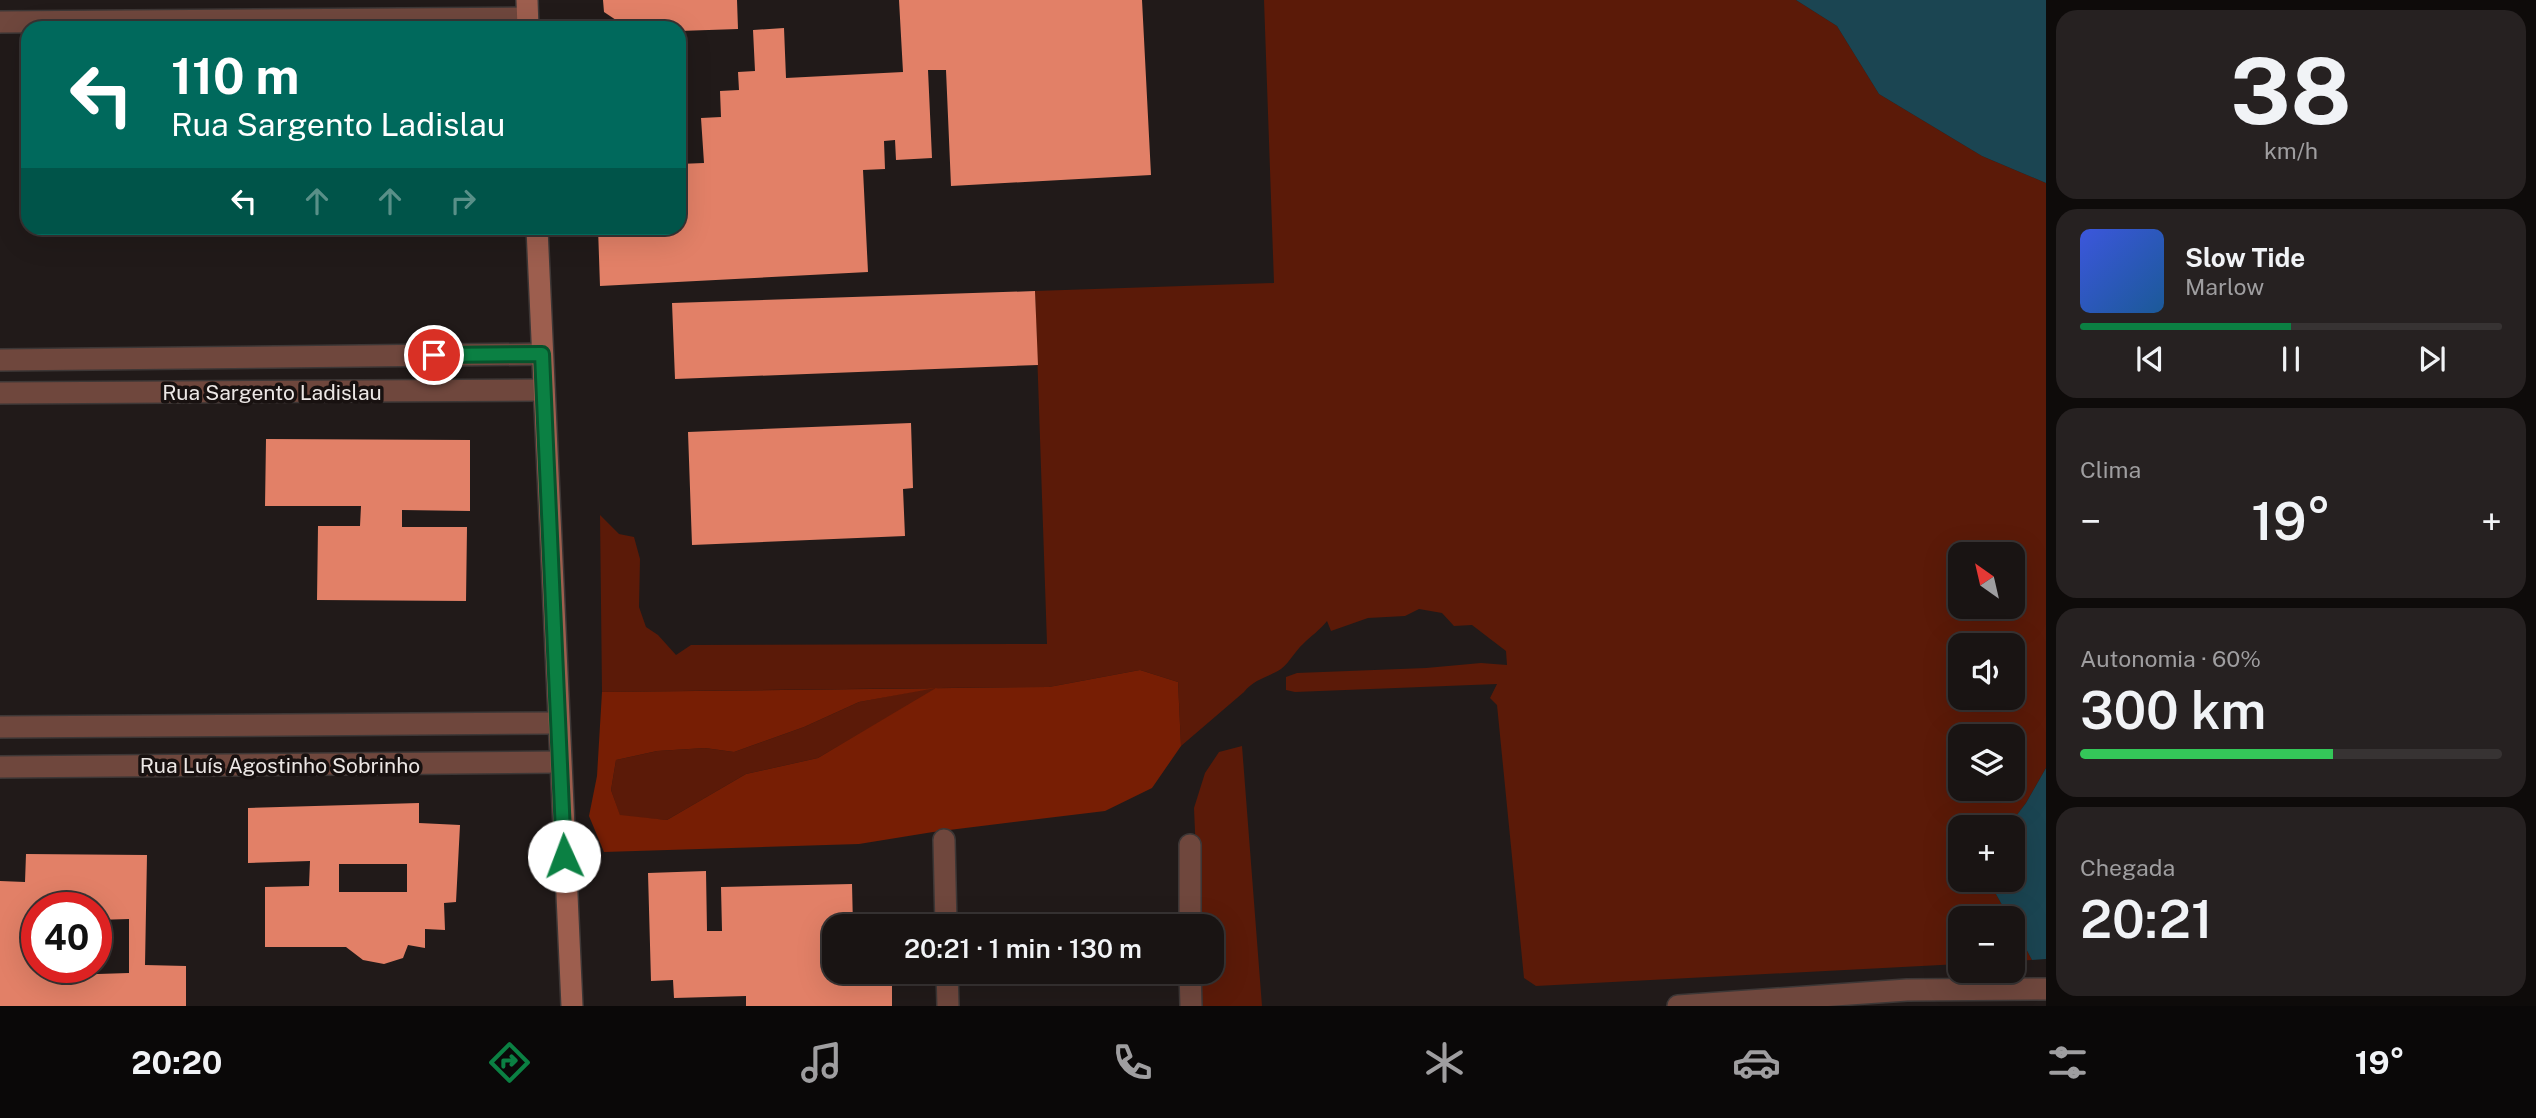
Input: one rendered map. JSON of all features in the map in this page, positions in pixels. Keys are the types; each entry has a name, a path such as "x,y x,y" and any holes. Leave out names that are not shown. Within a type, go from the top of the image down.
{"street":[{"path":"75,21 527,15"},
{"path":"0,22 21,22"},
{"path":"537,235 572,1006"},
{"name":"Rua Sargento Ladislau","path":"0,360 542,354"},
{"name":"Rua Sargento Ladislau","path":"0,393 544,390"},
{"name":"Rua Luís Agostinho Sobrinho","path":"0,727 558,723"},
{"name":"Rua Luís Agostinho Sobrinho","path":"0,767 560,762"},
{"path":"944,840 946,914"},
{"path":"1190,845 1190,914"},
{"path":"947,984 948,1006"},
{"path":"1190,984 1191,1006"},
{"path":"1678,1006 1906,998 2046,989"}],"shaded area":[{"path":"1264,0 1796,0 1837,26 1879,94 1982,156 2046,183 2046,768 2017,815 1948,815 1948,892 1995,892 2003,906 1948,906 1948,965 1536,986 1524,978 1497,705 1490,698 1497,684 1295,692 1286,690 1286,677 1297,673 1481,663 1507,665 1506,651 1472,625 1454,626 1442,613 1419,609 1405,616 1368,618 1331,631 1327,621 1281,669 1252,684 1181,746 1178,682 1140,670 1049,687 938,688 818,758 746,774 667,820 620,816 611,790 616,760 657,751 705,748 734,752 804,727 859,702 932,688 602,692 600,515 619,534 634,537 640,559 639,607 646,627 658,635 676,655 691,645 1047,644 1035,291 1274,283"},
{"path":"1140,670 1178,682 1181,746 1152,788 1105,811 859,844 604,852 589,816 597,776 602,692 934,688 859,702 804,727 734,752 705,748 657,751 616,760 611,790 620,815 667,820 746,774 818,758 936,688 1049,687"},
{"path":"1242,746 1262,1006 1202,1006 1201,984 1224,984 1224,914 1198,914 1194,808 1205,773 1219,752"},
{"path":"2025,947 2032,960 2025,960"}],"water":[{"path":"1796,0 2046,0 2046,183 1982,156 1879,94 1837,26"},
{"path":"2046,768 2046,959 2032,960 2025,947 2025,906 2003,906 1995,892 2025,892 2025,815 2017,815"}],"building":[{"path":"603,0 737,0 738,29 686,31 686,21 618,21 604,12"},
{"path":"899,0 1142,0 1151,175 951,186 946,70 928,70 932,158 896,160 895,140 884,141 885,169 863,170 868,272 600,286 598,235 686,235 686,164 704,163 701,118 721,117 720,91 739,90 738,72 755,71 753,30 784,28 786,78 903,72"},
{"path":"1035,291 1038,365 675,379 672,303"},
{"path":"911,423 913,488 903,489 905,536 692,545 688,432"},
{"path":"266,439 470,440 470,511 402,510 402,527 467,527 466,601 317,600 318,526 360,526 361,506 265,506"},
{"path":"419,803 419,823 460,825 456,902 444,903 445,930 425,929 425,948 408,945 403,958 384,964 363,960 346,947 265,947 265,887 309,886 310,861 248,863 248,808","holes":["339,864 407,864 407,892 339,892"]},
{"path":"26,854 147,855 145,965 186,966 186,1006 0,1006 0,881 25,882"},
{"path":"706,871 707,931 722,931 721,887 852,884 853,914 822,914 822,984 892,984 892,1006 746,1006 746,996 674,998 673,980 651,981 648,873"}],"route":[{"path":"434,355 542,354 564,856"}]}
